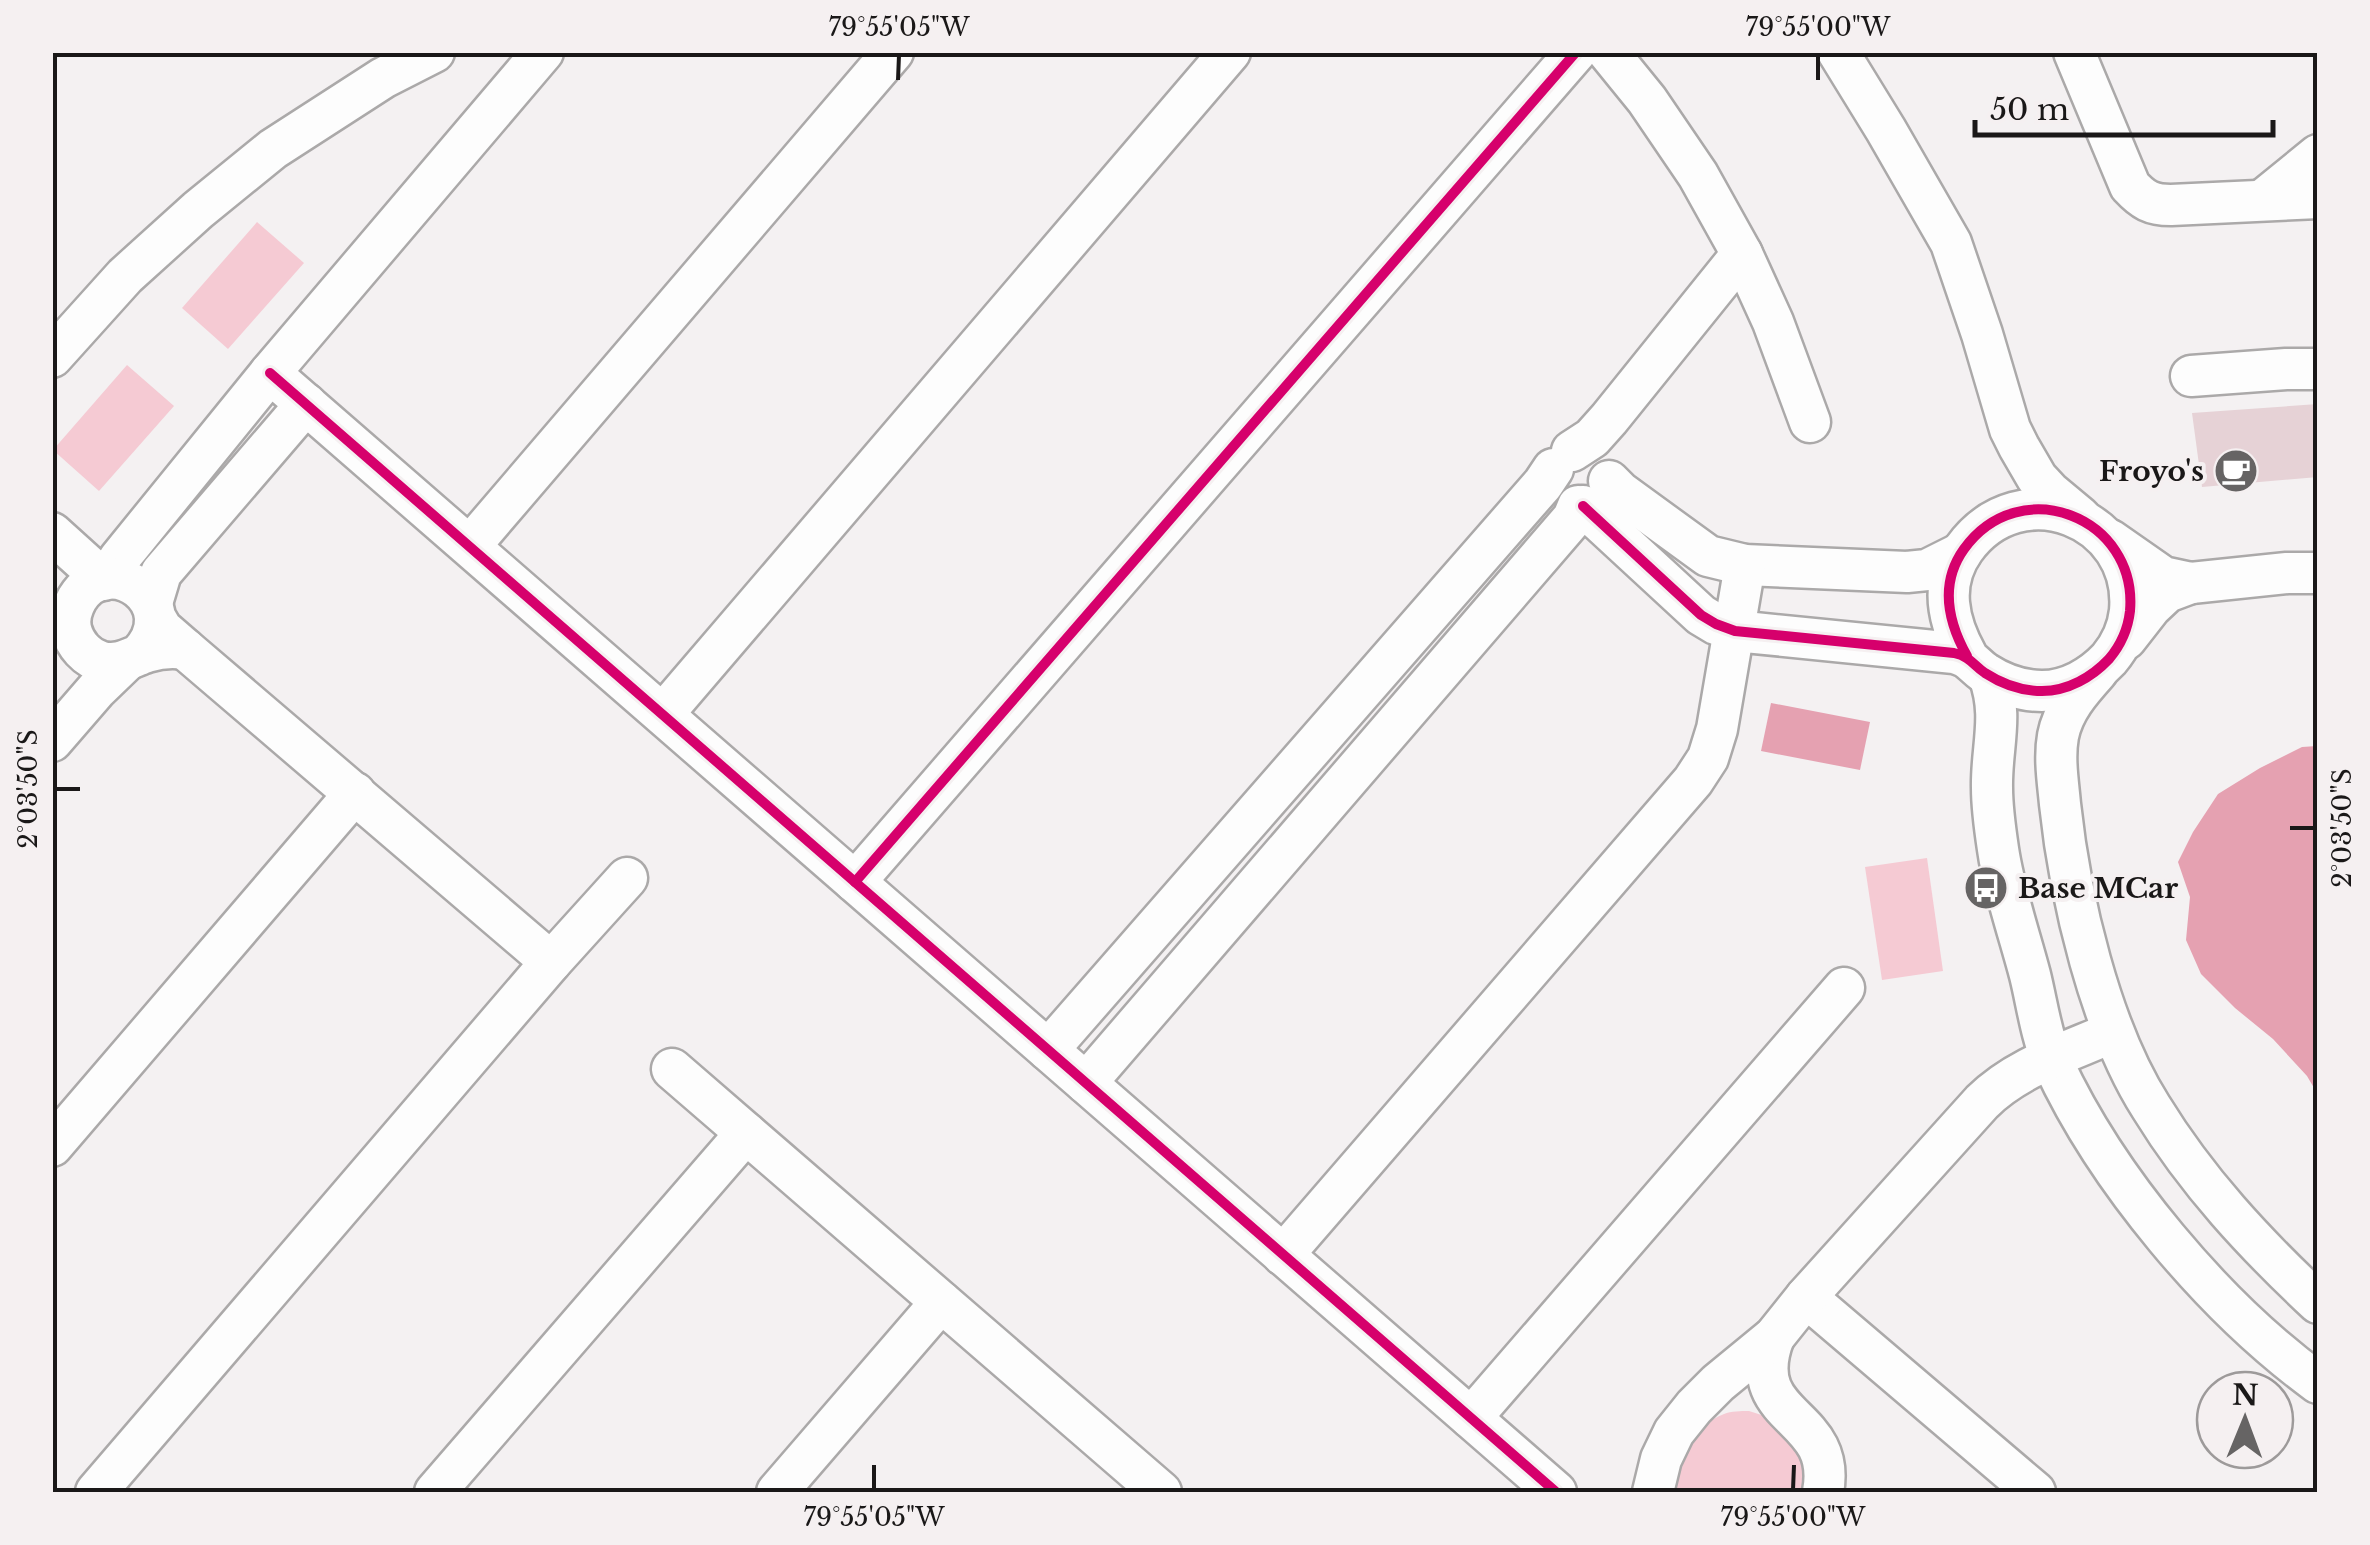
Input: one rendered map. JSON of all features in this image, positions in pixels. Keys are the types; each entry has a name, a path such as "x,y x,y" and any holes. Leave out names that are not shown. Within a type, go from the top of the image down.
{"street":[{"path":"52,357 125,276 273,150 383,78 434,52"},
{"path":"107,579 270,373 542,52"},
{"path":"470,546 893,52"},
{"path":"663,714 1230,52"},
{"path":"855,882 1576,52"},
{"path":"1608,52 1698,175 1742,254 1810,422"},
{"path":"1838,52 1951,243 2010,428 2037,478 2139,562 2163,577 2191,583"},
{"path":"2074,52 2130,186 2142,199 2155,205 2170,205 2318,198"},
{"path":"2264,199 2318,155"},
{"path":"1048,1050 1562,460 1592,438 1609,419 1742,254"},
{"path":"2191,376 2318,369"},
{"path":"270,373 1556,1492"},
{"path":"52,741 112,665 149,644 162,573 306,404"},
{"path":"1086,1082 1595,491 1609,419"},
{"path":"2010,428 2010,462 2001,496 1968,544 1951,578 1948,605 1954,632 1994,691 1998,712 1992,790 1998,852 2051,1059 2122,1180 2167,1238 2222,1299 2286,1360 2318,1383"},
{"path":"1562,460 1554,488 1565,502 1595,491 1727,560 1906,572 1927,570 1999,518 2026,510 2055,510 2094,528 2124,563 2132,592 2129,622 2107,660 2073,685 2044,691 2015,688 1978,666 1735,631 1701,615 1678,594 1595,491"},
{"path":"52,533 107,579"},
{"path":"1678,594 1727,560"},
{"path":"1283,1254 1693,781 1708,758 1735,631 1727,560"},
{"path":"2318,572 2191,583 2167,592 2076,696 2058,737 2056,764 2064,838 2087,947 2113,1032 2149,1105 2206,1187 2263,1252 2318,1303"},
{"path":"112,665 78,644 70,618 80,594 91,585 122,579 135,584 162,629 551,962"},
{"path":"112,665 162,648 185,649"},
{"path":"1296,766 1332,796"},
{"path":"52,1146 355,793"},
{"path":"96,1492 627,878"},
{"path":"1470,1418 1844,988"},
{"path":"1653,1492 1661,1458 1674,1432 1718,1383 1774,1337 1999,1085 2113,1032"},
{"path":"672,1069 942,1302 1116,1478 1162,1492"},
{"path":"435,1492 746,1133"},
{"path":"1806,1297 2035,1492"},
{"path":"777,1492 942,1302"},
{"path":"1774,1337 1768,1353 1768,1384 1774,1397 1814,1439 1822,1454 1826,1478 1823,1492"}],"shaded area":[{"path":"257,222 304,263 228,349 182,308"},
{"path":"127,365 174,406 99,491 53,450"},
{"path":"1771,703 1870,722 1860,770 1761,751"},
{"path":"2318,746 2317,1093 2273,1039 2201,974 2186,940 2190,897 2178,862 2218,794 2302,747"},
{"path":"1927,858 1943,971 1882,980 1865,867"},
{"path":"1749,1411 1771,1418 1800,1453 1805,1474 1803,1492 1666,1492 1688,1447 1703,1427 1727,1413"}],"building":[{"path":"2318,404 2318,477 2202,487 2192,413"}],"cycle path":[{"path":"855,882 1576,52"},
{"path":"270,373 1556,1492"},
{"path":"1583,506 1701,615 1716,624 1735,631 1954,653 1998,680 2035,691 2061,689 2079,682 2102,666 2120,643 2130,611 2127,578 2115,551 2096,530 2071,516 2043,510 2015,513 1988,525 1964,549 1951,576 1951,616 1967,656"}],"place":[{"name":"Froyo's","path":"2236,471"},
{"name":"Base MCar","path":"1986,888"}]}
